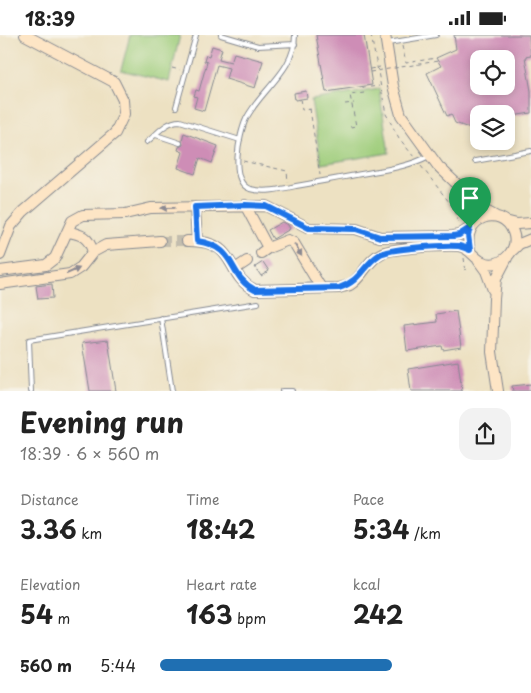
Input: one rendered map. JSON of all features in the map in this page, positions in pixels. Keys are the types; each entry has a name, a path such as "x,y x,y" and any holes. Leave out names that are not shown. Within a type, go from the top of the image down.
{"street":[{"path":"0,255 11,226 23,213 115,133 124,114 123,101 114,82 25,35"},
{"path":"386,39 393,86 401,115 429,155 484,210 514,224 531,223"},
{"path":"470,250 468,235 478,215 472,198"},
{"path":"245,205 264,250 288,240 294,243 321,289"},
{"path":"0,271 46,265 55,258 72,221 83,215 125,214 151,209 245,205 266,206 309,228 356,229 380,237 453,236 459,235 489,216 500,218 510,225 515,237 510,254 496,279 492,352 498,391"},
{"path":"195,207 192,241 209,243 227,254 245,285 255,290 339,288 350,285 361,275 372,259 381,253 393,250 453,246 464,247 470,250 478,260 492,283 494,299"},
{"path":"68,232 81,234 91,245 93,252"},
{"path":"478,260 486,263 501,261 520,245 531,239"},
{"path":"0,285 70,274 81,267 93,252 106,245 160,241"},
{"path":"235,269 246,261"}],"lane":[{"path":"176,107 196,35"},
{"path":"221,35 258,46 295,43"},
{"path":"295,35 292,56 284,71 249,115 240,140 237,160 239,176 243,184 249,189 262,191 288,187 405,166 429,155"},
{"path":"386,39 401,41 436,35"},
{"path":"148,142 168,123 173,121 180,121 240,140"},
{"path":"156,135 180,143"},
{"path":"475,161 531,151"},
{"path":"31,391 29,339 258,303"},
{"path":"161,318 172,391"},
{"path":"282,391 292,391"}],"path":[{"path":"401,41 406,63 436,58"},
{"path":"370,72 438,61"},
{"path":"172,68 186,71"},
{"path":"356,126 350,95 364,93 363,87 379,86"},
{"path":"300,99 302,110 311,109 321,181"},
{"path":"345,104 353,103"},
{"path":"350,127 360,125"},
{"path":"237,160 287,171 288,187"}],"green space":[{"path":"130,35 180,35 169,82 121,70"},
{"path":"379,89 389,153 321,164 311,100"}],"building":[{"path":"316,35 364,35 372,85 326,92"},
{"path":"454,35 529,35 531,56 525,57 531,91 531,113 515,116 515,105 470,105 470,127 455,123 451,114 447,116 427,73 441,66 436,58 456,49"},
{"path":"212,46 222,49 219,59 231,62 234,53 263,61 255,88 226,79 229,68 217,65 204,111 194,108 197,97 194,96 196,90 199,91 207,62 204,61 206,55 209,56"},
{"path":"306,91 307,98 295,100 294,93"},
{"path":"184,133 218,146 212,163 200,158 195,174 178,168 183,152 178,150 183,145"},
{"path":"282,222 288,225 290,229 273,239 268,230"},
{"path":"263,262 269,271 261,276 255,267"},
{"path":"52,284 53,298 38,299 36,286"},
{"path":"456,311 461,347 443,350 442,346 407,351 404,326 437,322 436,314"},
{"path":"108,340 116,391 90,391 82,343"},
{"path":"458,361 462,391 411,391 408,369"},
{"path":"531,384 531,391 513,391 512,386"}],"tunnel":[{"path":"160,241 187,241"}],"route":[{"path":"266,206 309,228 356,229 380,237 453,236 464,233 470,228 468,243 470,250 464,247 453,246 393,250 381,253 372,259 361,275 350,285 339,288 255,290 245,285 227,254 209,243 197,241 195,207 266,206"}]}
